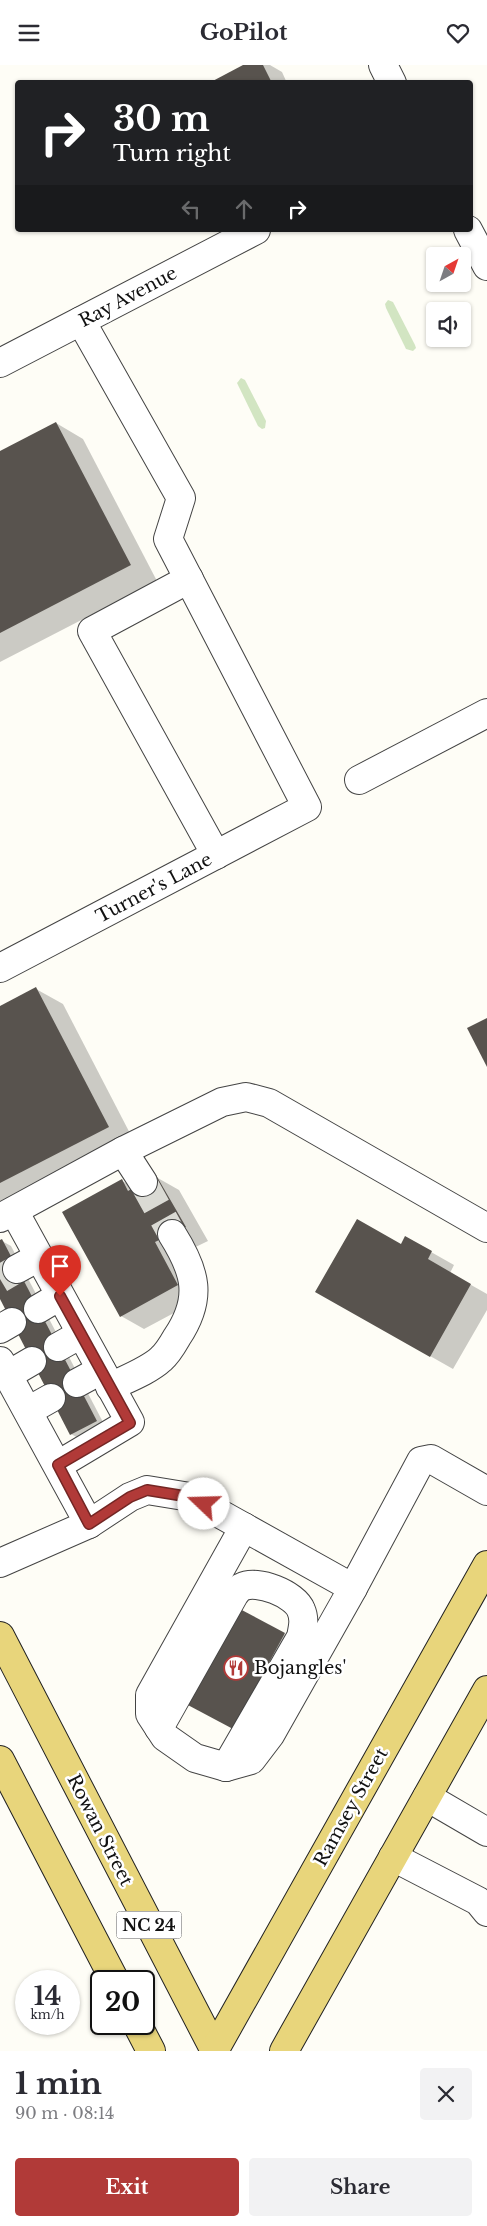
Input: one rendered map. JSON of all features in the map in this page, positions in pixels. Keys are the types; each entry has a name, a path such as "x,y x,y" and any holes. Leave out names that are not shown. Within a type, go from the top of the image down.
{"main road":[{"name":"Ramsey Street","path":"215,2051 487,1565"},
{"name":"Rowan Street","path":"0,1636 215,2051"},
{"path":"284,2051 487,1690"},
{"name":"NC 24","path":"0,1760 109,1970"},
{"path":"143,2035 151,2051"}],"street":[{"path":"384,65 391,80"},
{"name":"Ray Avenue","path":"0,363 252,232"},
{"path":"469,232 487,266"},
{"path":"81,321 181,498 168,539 189,579 92,631 216,855"},
{"name":"Turner's Lane","path":"0,968 307,807 189,579"},
{"path":"359,780 487,713"},
{"path":"58,1465 130,1423 81,1334 49,1302 28,1263 7,1214 123,1151 222,1102 246,1097 269,1103 487,1228"},
{"path":"123,1151 143,1182"},
{"path":"77,1383 106,1378 160,1359 182,1329 193,1306 195,1285 187,1258 172,1234"},
{"path":"58,1347 81,1334"},
{"path":"4,1368 32,1361"},
{"path":"4,1368 39,1404 58,1465 89,1524"},
{"path":"244,1527 150,1695 150,1714 165,1737 195,1758 226,1767 251,1760 270,1735 422,1461 431,1459 487,1491"},
{"path":"0,1563 89,1524 130,1497 147,1490 190,1497 353,1588"},
{"path":"160,1728 234,1595 242,1587 254,1584 271,1587 287,1595 300,1607 304,1621 301,1637 226,1767"},
{"path":"427,1797 487,1833"},
{"path":"394,1857 478,1901 487,1913"}],"green space":[{"path":"388,300 393,302 415,345 416,348 413,351 406,349 386,308 385,304"},
{"path":"241,378 245,380 266,421 265,428 262,429 258,426 237,383"}],"building":[{"path":"243,65 263,65 270,80 215,80"},
{"path":"56,422 131,565 0,633 0,451"},
{"path":"36,987 109,1127 0,1183 0,1006"},
{"path":"487,1018 487,1067 467,1028"},
{"path":"156,1175 186,1227 155,1242 178,1285 120,1317 62,1212 122,1179 128,1191"},
{"path":"357,1219 401,1244 405,1236 432,1251 428,1259 471,1284 430,1357 315,1292"},
{"path":"2,1239 97,1421 70,1435 0,1299 0,1240"},
{"name":"Bojangles'","path":"238,1608 285,1633 233,1729 186,1704"}],"tunnel":[{"path":"143,1182 172,1234"},
{"path":"0,1279 17,1269"}],"place":[{"name":"Bojangles'","path":"236,1668"}],"route":[{"path":"60,1296 130,1423 58,1465 89,1524 130,1497 147,1490 190,1497 204,1504"}]}
